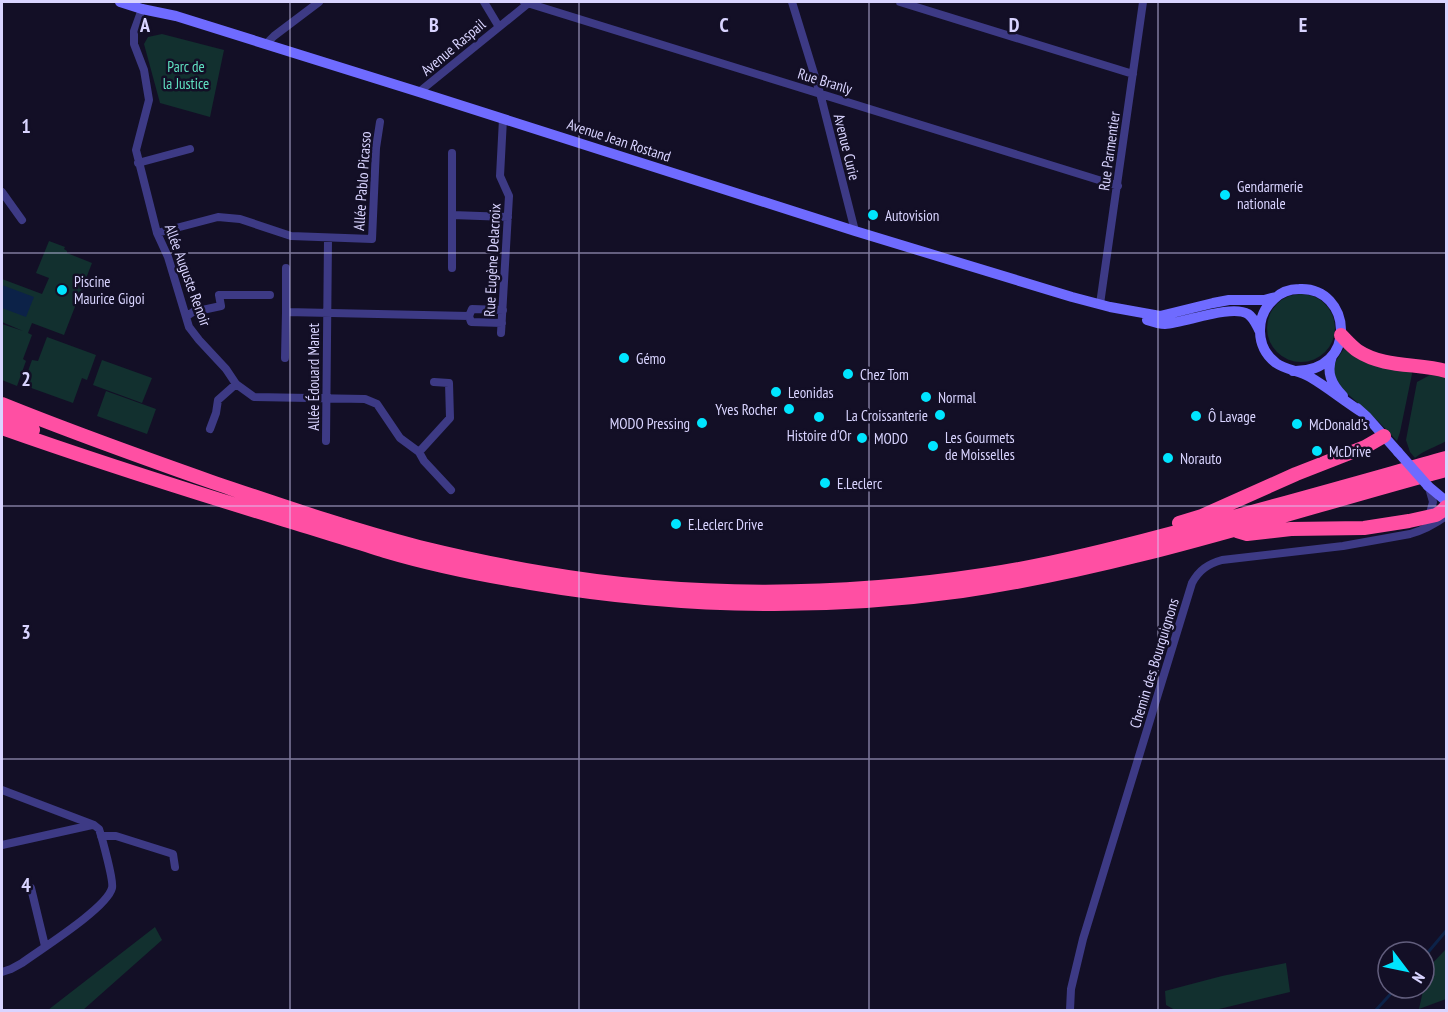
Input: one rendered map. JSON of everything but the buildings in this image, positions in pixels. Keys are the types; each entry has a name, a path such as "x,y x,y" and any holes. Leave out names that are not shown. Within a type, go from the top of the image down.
{"highway":[{"path":"1341,334 1359,352 1372,358 1446,371"},
{"path":"2,396 165,466"},
{"path":"2,404 165,466 346,526 419,547 545,573 601,581 730,591 875,587 973,576 1077,558 1207,525 1446,458"},
{"path":"2,417 184,485 295,523"},
{"path":"2,428 175,487 388,552 434,563 529,583 618,595 742,603 832,602 960,591 1073,570 1128,558 1446,470"},
{"path":"833,589 961,572 1084,548 1170,526 1202,516 1286,478 1365,447 1384,436"},
{"path":"1232,530 1247,534 1291,529 1364,528 1430,517 1439,514 1446,507"}],"street":[{"name":"Avenue Jean Rostand","path":"121,2 176,16 855,231 1149,321 1166,324 1237,311 1244,312 1252,318 1259,332"},
{"path":"266,44 319,2"},
{"path":"484,2 499,27"},
{"name":"Avenue Raspail","path":"419,92 528,2"},
{"name":"Rue Branly","path":"528,2 1118,186"},
{"name":"Avenue Curie","path":"792,2 820,93 855,231"},
{"path":"900,2 1133,74"},
{"name":"Rue Parmentier","path":"1105,306 1118,186 1143,2"},
{"name":"Allée Auguste Renoir","path":"142,9 134,32 134,44 144,70 149,100 136,150 157,233 168,257 189,327 226,369 236,384 254,396 365,399 377,404 400,438 418,452 451,490"},
{"name":"Rue Eugène Delacroix","path":"501,333 509,196 500,176 503,119"},
{"name":"Allée Pablo Picasso","path":"157,233 218,217 240,219 291,236 372,239 376,148 380,122"},
{"path":"138,163 190,148"},
{"path":"452,153 452,268"},
{"path":"2,192 22,220"},
{"path":"452,215 508,217"},
{"name":"Allée Édouard Manet","path":"326,441 328,238"},
{"name":"Allée Édouard Manet","path":"285,357 286,268"},
{"path":"1293,371 1315,369 1325,363 1338,346 1341,334 1341,320 1335,307 1326,297 1313,290 1302,288 1291,289 1276,297 1264,311 1259,332 1262,344 1277,364 1293,371 1310,378 1360,411"},
{"path":"187,316 194,312 221,306 219,295 270,295"},
{"name":"Avenue Jean Rostand","path":"1105,306 1160,316 1229,300 1264,300 1276,297"},
{"path":"502,323 471,322 469,316 472,309 503,310"},
{"name":"Allée Édouard Manet","path":"286,312 327,313"},
{"path":"327,313 469,316"},
{"path":"1332,356 1329,368 1337,390 1384,436 1428,486 1446,501"},
{"path":"418,452 450,418 449,384 434,382"},
{"path":"210,429 218,400 236,384"},
{"path":"1421,531 1430,517 1433,502 1428,486"},
{"name":"Chemin des Bourguignons","path":"1070,1011 1071,989 1081,948 1195,577 1204,567 1222,560 1343,546 1421,531 1446,516"},
{"path":"1342,529 1343,546"},
{"path":"2,790 94,825 99,829 113,887 108,898 96,910 11,969 2,972"},
{"path":"2,845 94,825"},
{"path":"101,836 116,836 174,854 176,867"},
{"path":"31,888 45,946"}],"green space":[{"name":"Parc de la Justice","path":"162,34 224,50 210,117 160,103 144,44 148,37"},
{"name":"Piscine Maurice Gigoi","path":"49,241 65,247 67,253 92,263 64,335 32,323 28,333 32,335 23,359 26,361 17,386 2,380 2,324 23,331 2,322 2,279 42,294 49,278 36,273"},
{"path":"1301,294 1314,297 1325,304 1332,315 1335,328 1332,341 1325,352 1314,359 1301,362 1288,359 1277,352 1270,341 1267,328 1270,315 1277,304 1288,297"},
{"path":"47,337 96,355 87,380 82,378 73,403 23,385 32,360 38,361"},
{"path":"1345,347 1411,370 1397,441 1341,388 1333,373 1334,364"},
{"path":"102,360 152,378 142,403 93,385"},
{"path":"1430,375 1446,378 1446,441 1415,458 1406,440 1417,382"},
{"path":"106,391 156,409 147,434 97,416"},
{"path":"155,927 162,940 83,1010 48,1010"},
{"path":"1446,949 1446,999 1419,1009 1421,1000 1436,1000 1436,960"},
{"path":"1286,963 1290,992 1215,1010 1175,1010 1166,1005 1165,991"}],"water":[{"path":"2,285 34,297 26,317 2,308"}],"waterway":[{"path":"1436,943 1446,931"},
{"path":"1376,1010 1385,1000"}],"place":[{"name":"Gendarmerie nationale","path":"1225,195"},
{"name":"Autovision","path":"873,215"},
{"name":"Piscine Maurice Gigoi","path":"62,290"},
{"name":"Gémo","path":"624,358"},
{"name":"Chez Tom","path":"848,374"},
{"name":"Leonidas","path":"776,392"},
{"name":"Normal","path":"926,397"},
{"name":"Yves Rocher","path":"789,409"},
{"name":"La Croissanterie","path":"940,415"},
{"name":"Ô Lavage","path":"1196,416"},
{"name":"Histoire d'Or","path":"819,417"},
{"name":"MODO Pressing","path":"702,423"},
{"name":"McDonald's","path":"1297,424"},
{"name":"MODO","path":"862,438"},
{"name":"Les Gourmets de Moisselles","path":"933,446"},
{"name":"McDrive","path":"1317,451"},
{"name":"Norauto","path":"1168,458"},
{"name":"E.Leclerc","path":"825,483"},
{"name":"E.Leclerc Drive","path":"676,524"}]}
